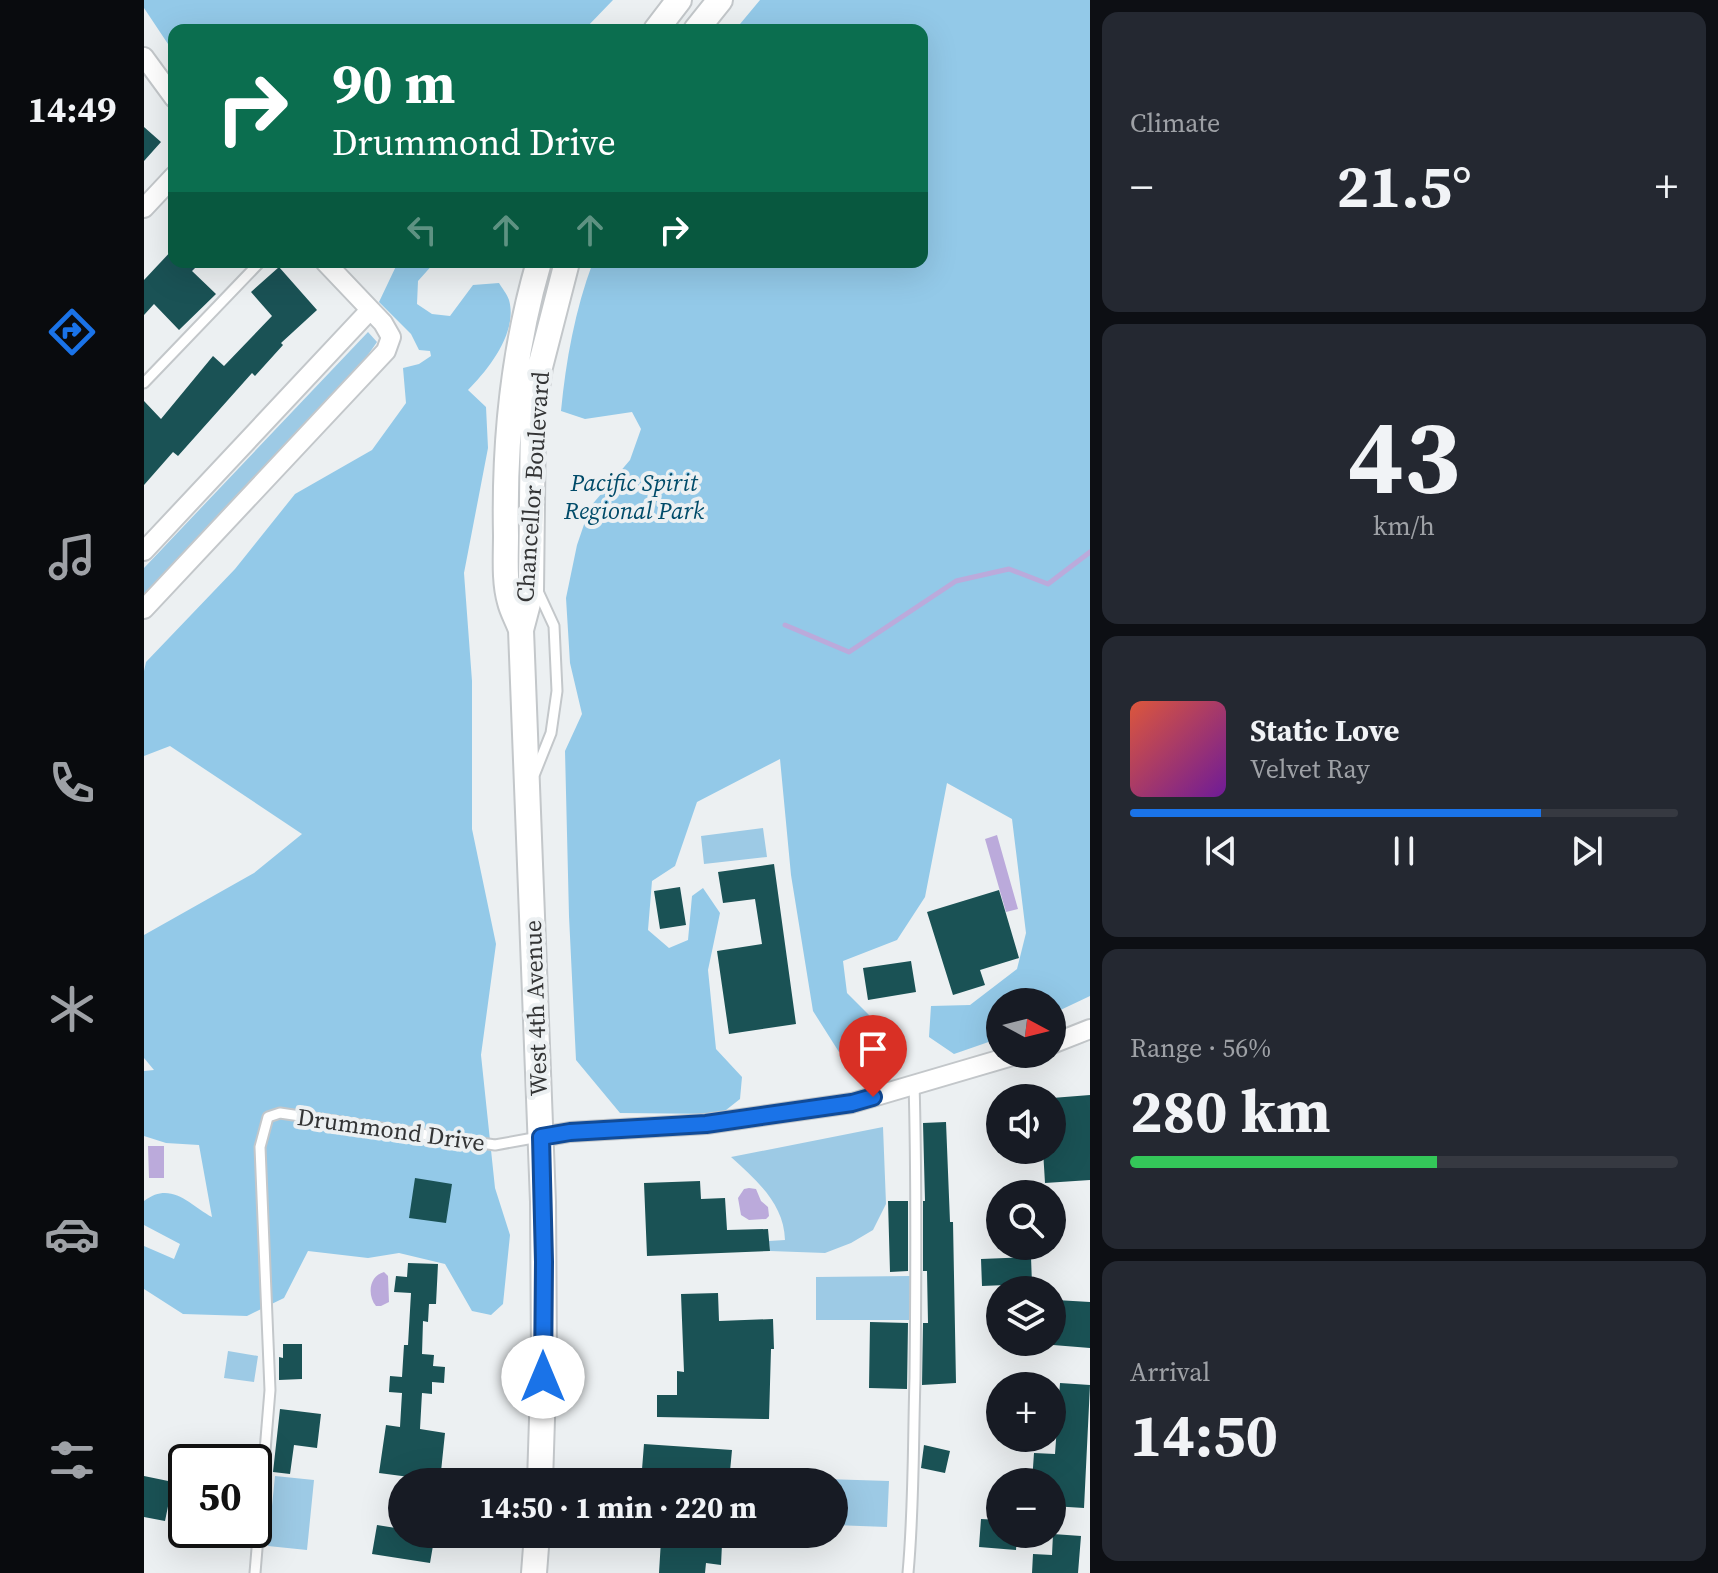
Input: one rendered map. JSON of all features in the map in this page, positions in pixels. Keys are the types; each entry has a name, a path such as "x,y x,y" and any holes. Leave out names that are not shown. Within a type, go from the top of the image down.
{"main road":[{"path":"661,24 679,0"},
{"path":"701,24 720,0"},
{"name":"Chancellor Boulevard","path":"521,630 509,600 506,520 508,422 519,346 538,268"},
{"name":"Chancellor Boulevard","path":"521,630 531,592 533,414 542,355 565,268"},
{"name":"West 4th Avenue","path":"521,630 544,1262 540,1468"},
{"path":"534,1573 536,1548"}],"street":[{"path":"144,57 168,90"},
{"path":"144,208 168,182"},
{"path":"144,609 386,351 391,337 331,268"},
{"path":"144,551 370,310"},
{"path":"1066,1038 1090,1029"},
{"name":"Drummond Drive","path":"541,1137 570,1132 721,1122 852,1103 986,1063"}],"lane":[{"path":"144,383 254,268"},
{"path":"527,791 551,733 557,691 554,626 531,577"},
{"path":"908,1573 915,1378 917,1176 914,1084"},
{"name":"Drummond Drive","path":"255,1573 270,1390 260,1147 268,1117 280,1113 495,1145 541,1137"}],"shaded area":[{"path":"368,332 377,342 363,362 144,594 144,568"},
{"path":"763,828 767,857 704,864 701,836"},
{"path":"997,835 1018,909 1006,912 985,839"},
{"path":"883,1127 886,1204 873,1230 825,1253 770,1251 769,1241 785,1240 780,1215 767,1193 731,1157"},
{"path":"148,1146 164,1146 164,1178 149,1178"},
{"path":"744,1189 756,1189 761,1201 768,1207 769,1216 766,1219 749,1220 741,1215 738,1198"},
{"path":"384,1272 388,1276 389,1302 376,1306 371,1297 371,1286 375,1277"},
{"path":"911,1276 911,1320 816,1320 816,1277"},
{"path":"228,1351 258,1356 254,1382 224,1378"},
{"path":"275,1476 314,1480 307,1550 272,1546"},
{"path":"848,1480 889,1481 887,1527 848,1526"}],"green space":[{"path":"144,0 613,0 590,24 168,24 168,44 144,8"},
{"name":"Pacific Spirit Regional Park","path":"760,0 1090,0 1090,996 1066,1007 1066,988 992,988 1017,969 1026,933 1012,819 947,783 925,897 897,940 843,961 847,993 876,1022 868,1047 839,1052 813,1011 791,875 780,759 697,802 675,866 652,881 648,930 669,948 688,940 692,896 703,888 720,913 708,970 716,1049 742,1077 740,1099 721,1114 620,1113 576,1060 565,751 582,714 570,663 566,598 577,545 590,507 630,460 641,429 632,412 585,419 561,411 572,335 581,298 591,268 928,268 928,24 740,24"},
{"path":"395,268 430,268 418,281 417,304 432,314 450,316 473,285 499,283 508,298 511,312 500,349 468,390 486,407 488,448 464,573 472,681 472,829 496,944 481,1055 495,1188 510,1235 503,1304 491,1315 472,1311 445,1264 399,1253 368,1258 308,1251 284,1298 247,1316 183,1314 144,1289 144,1246 174,1259 180,1244 144,1225 144,1201 154,1195 172,1194 212,1217 199,1145 166,1143 144,1136 144,1071 154,1070 144,1058 144,935 254,873 302,834 170,746 144,756 144,671 146,662 235,569 295,494 372,450 406,403 403,368 419,364 431,356 430,351 419,350 411,334 379,302"},
{"path":"986,993 986,1043 954,1054 929,1037 931,1006 970,1005"}],"building":[{"path":"144,127 161,142 144,161"},
{"path":"168,254 168,268 195,268 192,271 216,294 179,330 154,304 144,315 144,280"},
{"path":"280,268 317,310 281,343 283,345 255,376 252,373 178,456 173,452 144,485 144,401 161,419 213,356 224,366 272,316 251,292"},
{"path":"774,864 796,1024 729,1034 717,951 762,944 755,899 723,903 718,872"},
{"path":"680,887 686,925 660,929 654,891"},
{"path":"999,890 1019,958 980,970 985,985 953,995 927,912"},
{"path":"911,961 916,992 868,1000 863,968"},
{"path":"1090,1095 1090,1180 1045,1180 1044,1164 1066,1164 1066,1097"},
{"path":"946,1122 950,1222 953,1222 956,1383 922,1385 923,1323 928,1323 927,1271 923,1271 923,1123"},
{"path":"415,1178 452,1184 446,1223 409,1218"},
{"path":"700,1181 701,1199 725,1198 727,1230 768,1229 770,1251 647,1256 644,1183"},
{"path":"888,1201 908,1201 908,1271 890,1272"},
{"path":"981,1259 1031,1260 1032,1276 986,1276 986,1286 982,1286"},
{"path":"408,1263 438,1264 436,1304 429,1304 428,1322 423,1321 422,1354 434,1355 433,1366 445,1367 444,1383 432,1382 432,1394 422,1393 420,1429 445,1433 441,1468 388,1468 388,1474 379,1473 386,1425 400,1427 402,1393 389,1392 390,1376 402,1377 404,1345 408,1345 411,1293 394,1292 396,1276 407,1277"},
{"path":"718,1293 719,1321 773,1319 769,1419 657,1417 657,1395 677,1395 677,1371 684,1372 681,1294"},
{"path":"1066,1301 1090,1302 1090,1348 1066,1346"},
{"path":"870,1322 908,1323 907,1389 869,1388"},
{"path":"283,1344 302,1344 302,1379 279,1380 279,1357 283,1358"},
{"path":"1066,1383 1090,1385 1084,1508 1066,1507 1066,1468 1033,1468 1034,1453 1066,1452"},
{"path":"280,1409 321,1414 317,1448 294,1445 290,1474 273,1472"},
{"path":"644,1444 732,1450 730,1468 642,1468"},
{"path":"924,1445 950,1451 945,1473 921,1468"},
{"path":"144,1476 168,1481 165,1521 144,1517"},
{"path":"981,1519 986,1519 986,1548 979,1547"},
{"path":"377,1525 388,1527 388,1548 433,1548 430,1563 372,1554"},
{"path":"1066,1535 1081,1536 1078,1573 1032,1573 1033,1554 1052,1555 1052,1548 1066,1548"},
{"path":"661,1548 722,1548 721,1565 706,1563 705,1573 659,1573"}],"waterway":[{"path":"785,625 849,652 956,581 1009,569 1048,584 1090,552"}],"route":[{"path":"543,1377 541,1137 570,1132 706,1124 852,1103 873,1097"}]}
